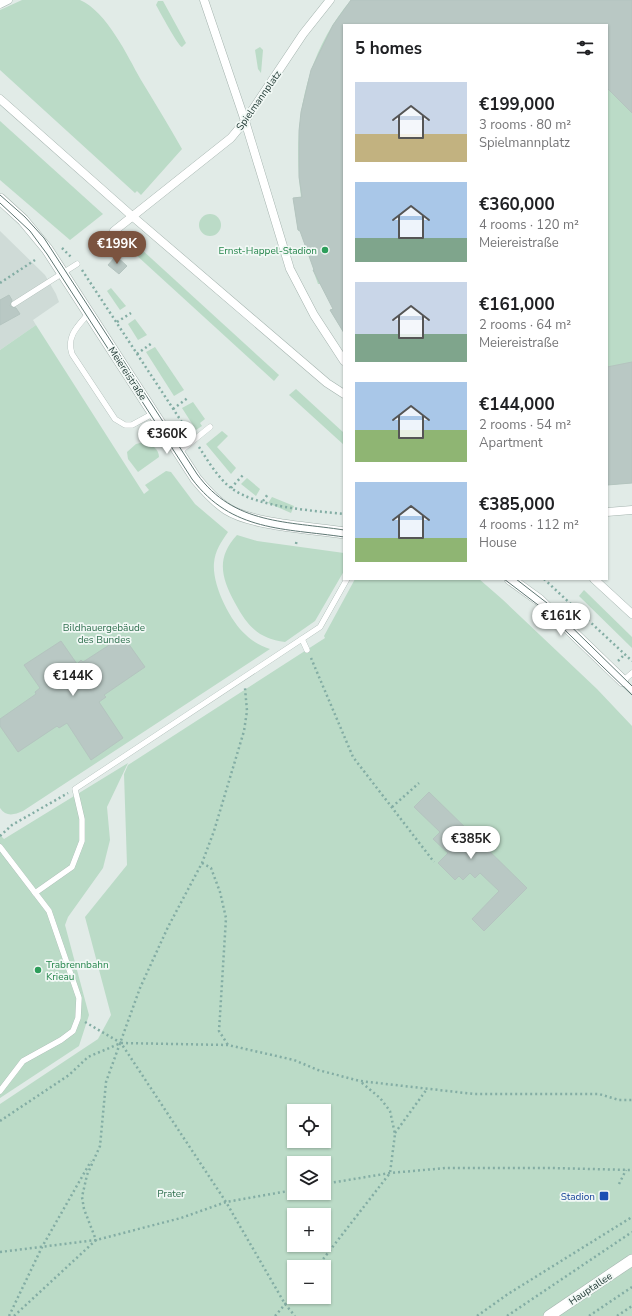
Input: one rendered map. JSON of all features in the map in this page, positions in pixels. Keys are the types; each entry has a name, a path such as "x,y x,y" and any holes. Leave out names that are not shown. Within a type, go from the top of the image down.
{"street":[{"path":"0,4 8,0"},
{"path":"204,0 245,121 290,269 314,315 343,359"},
{"name":"Spielmannplatz","path":"114,231 211,156 231,138 245,121 303,34 330,0"},
{"path":"0,99 132,216 327,383 343,393"},
{"name":"Meiereistraße","path":"0,199 35,233 63,273 196,479 212,497 228,509 242,516 343,533"},
{"path":"608,512 632,510"},
{"path":"511,580 539,600 623,681"},
{"path":"595,580 632,614"},
{"name":"Hauptallee","path":"549,1316 632,1260"}],"lane":[{"path":"14,304 77,264"},
{"path":"89,313 72,335 70,347 72,354 119,423 132,426 154,413"},
{"path":"179,452 210,427"},
{"path":"35,893 72,867 75,860 82,841 82,819 76,789 320,627 346,580"},
{"path":"302,639 307,650"},
{"path":"632,673 623,681 632,690"},
{"path":"0,847 49,911 79,998 78,1018 73,1031 62,1040 23,1061 0,1091"}],"path":[{"path":"60,246 77,264 117,322 194,441 220,476 231,488 247,496 263,501 304,509 343,514"},
{"path":"0,283 35,260"},
{"path":"117,322 131,313"},
{"path":"137,354 152,343"},
{"path":"173,409 189,397"},
{"path":"231,488 243,475"},
{"path":"263,501 268,494"},
{"path":"545,580 632,661"},
{"path":"307,650 353,757 434,862"},
{"path":"616,663 625,654"},
{"path":"96,1240 84,1209 82,1197 87,1175 100,1146 106,1082 116,1049 121,1043 140,988 202,863 227,793 244,731 247,711 244,677"},
{"path":"392,807 419,783"},
{"path":"0,836 12,825 76,789"},
{"path":"202,863 211,868 220,892 226,918 219,1031 228,1045"},
{"path":"78,1018 121,1043 226,1202 285,1304 295,1316"},
{"path":"0,1121 69,1075 88,1057 121,1043 228,1045 294,1060 318,1070 360,1081 428,1089 474,1094 599,1094 619,1100 632,1100"},
{"path":"322,1260 390,1173 395,1134 390,1111 380,1098 360,1081"},
{"path":"395,1134 428,1089"},
{"path":"8,1316 42,1247 100,1146"},
{"path":"331,1183 390,1173 446,1168 632,1170"},
{"path":"619,1184 626,1170"},
{"path":"0,1252 96,1240 181,1218 226,1202 287,1191"},
{"path":"477,1316 508,1294 632,1217"},
{"path":"507,1316 632,1232"},
{"path":"14,1316 96,1240"},
{"path":"589,1316 632,1287"},
{"path":"275,1316 285,1304"},
{"path":"617,1316 632,1306"}],"shaded area":[{"path":"0,231 45,275 59,302 33,320 36,325 0,350"}],"green space":[{"path":"22,0 80,0 99,14 123,47 182,149 141,195 137,191 135,193 0,70 0,10"},
{"name":"Ernst-Happel-Stadion","path":"351,0 632,0 632,483 608,485 608,24 343,24 343,331 330,310 338,306 320,284 318,284 300,231 298,230 293,198 301,197 298,144 300,118 305,92 312,68 322,44 335,21"},
{"path":"158,1 163,1 186,43 182,47 173,35 156,5"},
{"path":"260,47 263,50 261,73 258,69 255,50"},
{"path":"0,121 103,214 70,240 0,180"},
{"path":"210,214 218,217 221,225 218,233 210,236 202,233 199,225 202,217"},
{"path":"129,238 279,375 274,381 123,243"},
{"path":"111,288 126,306 120,310 107,291"},
{"path":"135,319 147,335 138,340 128,324"},
{"name":"Bildhauergebäude des Bundes","path":"36,325 144,494 149,490 145,485 166,471 171,472 195,504 228,532 219,547 214,563 214,572 219,592 228,612 240,629 254,642 270,649 23,811 8,814 0,808 0,350"},
{"path":"155,347 184,390 174,396 146,352"},
{"path":"296,389 343,432 343,444 289,395"},
{"path":"193,402 205,419 200,423 202,426 196,430 182,408"},
{"path":"222,431 228,436 217,447 236,468 231,474 206,444"},
{"path":"144,442 154,447 159,454 159,457 138,472 128,459 127,452 136,444"},
{"path":"247,478 260,489 256,496 241,484"},
{"path":"272,497 294,506 291,513 268,503"},
{"path":"237,535 257,541 343,553 343,573 315,621 285,642 267,638 254,630 244,618 226,585 223,560 230,543"},
{"name":"Prater","path":"354,580 480,580 597,689 632,726 632,1316 0,1316 0,1104 98,1039 111,1015 85,917 127,865 124,774 128,765 325,638 324,636"},
{"path":"584,590 632,637 632,648 579,596"},
{"name":"Trabrennbahn Krieau","path":"128,763 107,807 110,840 103,868 68,917 65,925 89,1015 79,1046 0,1098 0,835 4,839"}],"building":[{"name":"Ernst-Happel-Stadion","path":"351,0 632,0 632,113 608,89 608,24 343,24 343,331 330,310 333,309 313,270 300,231 298,230 293,198 302,197 299,177 299,131 301,112 311,70 333,25"},
{"path":"116,256 127,266 119,274 108,265"},
{"path":"9,295 12,300 10,306 16,308 20,314 0,325 0,300"},
{"path":"632,362 632,483 608,485 608,367"},
{"path":"123,636 145,667 104,695 106,697 99,702 123,738 91,760 67,723 59,728 57,726 18,752 0,726 0,719 36,694 35,692 40,688 24,665 61,641 77,664 81,660 83,662"},
{"path":"429,792 527,888 484,931 472,919 499,891 480,873 475,878 470,873 463,880 459,876 455,880 438,863 448,853 433,839 440,832 414,807"}],"tram line":[{"path":"0,195 25,217 44,238 197,474 212,491 228,503 245,512 263,518 343,530"},
{"path":"0,203 30,231 47,254 192,479 208,496 224,509 242,518 260,524 280,529 343,537"},
{"path":"505,580 542,608 632,695"},
{"path":"517,580 547,603 632,686"}],"place":[{"name":"Ernst-Happel-Stadion","path":"325,250"},
{"name":"Trabrennbahn Krieau","path":"38,970"},
{"name":"Stadion","path":"604,1196"}]}
